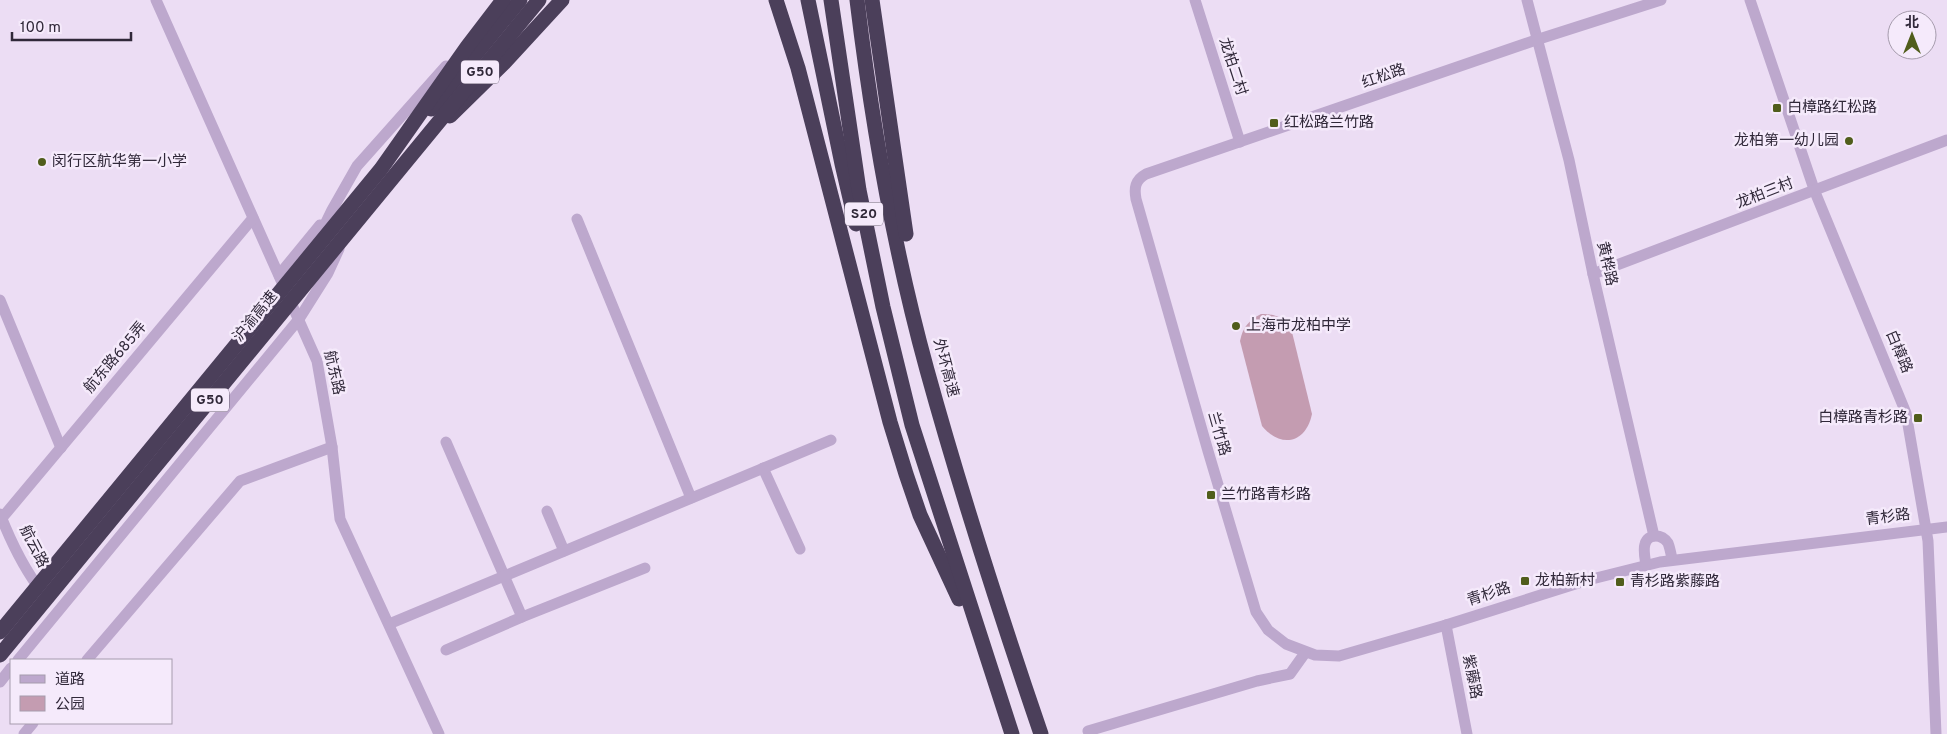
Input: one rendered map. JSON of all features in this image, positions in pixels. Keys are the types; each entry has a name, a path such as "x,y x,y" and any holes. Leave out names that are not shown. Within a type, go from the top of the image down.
{"highway":[{"path":"381,169 467,47 504,0"},
{"name":"沪渝高速","path":"0,632 520,0"},
{"name":"沪渝高速","path":"0,655 539,0"},
{"path":"493,49 519,35 551,0"},
{"path":"420,145 504,63 562,0"},
{"path":"776,0 798,68 836,219 906,474 939,557 983,648"},
{"path":"806,0 842,164 877,309 912,425"},
{"name":"S20","path":"831,0 859,190 883,307 912,425 1012,734"},
{"name":"外环高速","path":"857,0 880,157 902,266 927,369 962,491 1041,734"},
{"path":"872,0 891,143 927,369"}],"street":[{"name":"航东路","path":"156,0 317,361 332,447 340,519 439,734"},
{"path":"0,642 308,262 332,210 357,166 504,0"},
{"path":"19,659 299,320 328,273 347,231 380,189 407,149 535,0"},
{"name":"龙柏二村","path":"1195,0 1240,142"},
{"name":"黄桦路","path":"1527,0 1569,160 1593,274 1654,536"},
{"name":"红松路","path":"1136,199 1135,187 1143,176 1536,40 1661,0"},
{"name":"白樟路","path":"1750,0 1815,192 1906,413 1927,529 1936,734"},
{"name":"龙柏三村","path":"1593,274 1815,192 1947,140"},
{"name":"兰竹路","path":"1136,199 1253,604 1263,624 1273,635 1305,653"},
{"path":"279,275 332,210"},
{"name":"航东路685弄","path":"1,516 61,448 253,218"},
{"path":"577,219 691,498"},
{"path":"0,300 61,448"},
{"path":"390,624 831,440"},
{"path":"446,442 522,618"},
{"path":"88,659 240,481 332,447"},
{"path":"763,468 800,549"},
{"path":"547,512 564,551"},
{"name":"航云路","path":"1,516 18,557 42,592"},
{"name":"青杉路","path":"1305,653 1322,656 1347,655 1574,584 1672,559 1947,527"},
{"path":"1646,565 1644,546 1647,540 1654,536 1661,537 1666,541 1672,559"},
{"path":"446,650 645,568"},
{"name":"紫藤路","path":"1446,625 1467,734"},
{"path":"1088,731 1258,681 1290,674 1305,653"},
{"path":"0,682 10,669"},
{"path":"24,734 33,724"}],"green space":[{"path":"1261,314 1278,317 1291,328 1312,414 1309,424 1304,431 1299,437 1292,440 1277,438 1262,426 1240,341 1247,325"}],"place":[{"name":"白樟路红松路","path":"1777,108"},
{"name":"红松路兰竹路","path":"1274,123"},
{"name":"龙柏第一幼儿园","path":"1849,141"},
{"name":"闵行区航华第一小学","path":"42,162"},
{"name":"上海市龙柏中学","path":"1236,326"},
{"name":"白樟路青杉路","path":"1918,418"},
{"name":"兰竹路青杉路","path":"1211,495"},
{"name":"龙柏新村","path":"1525,581"},
{"name":"青杉路紫藤路","path":"1620,582"}]}
